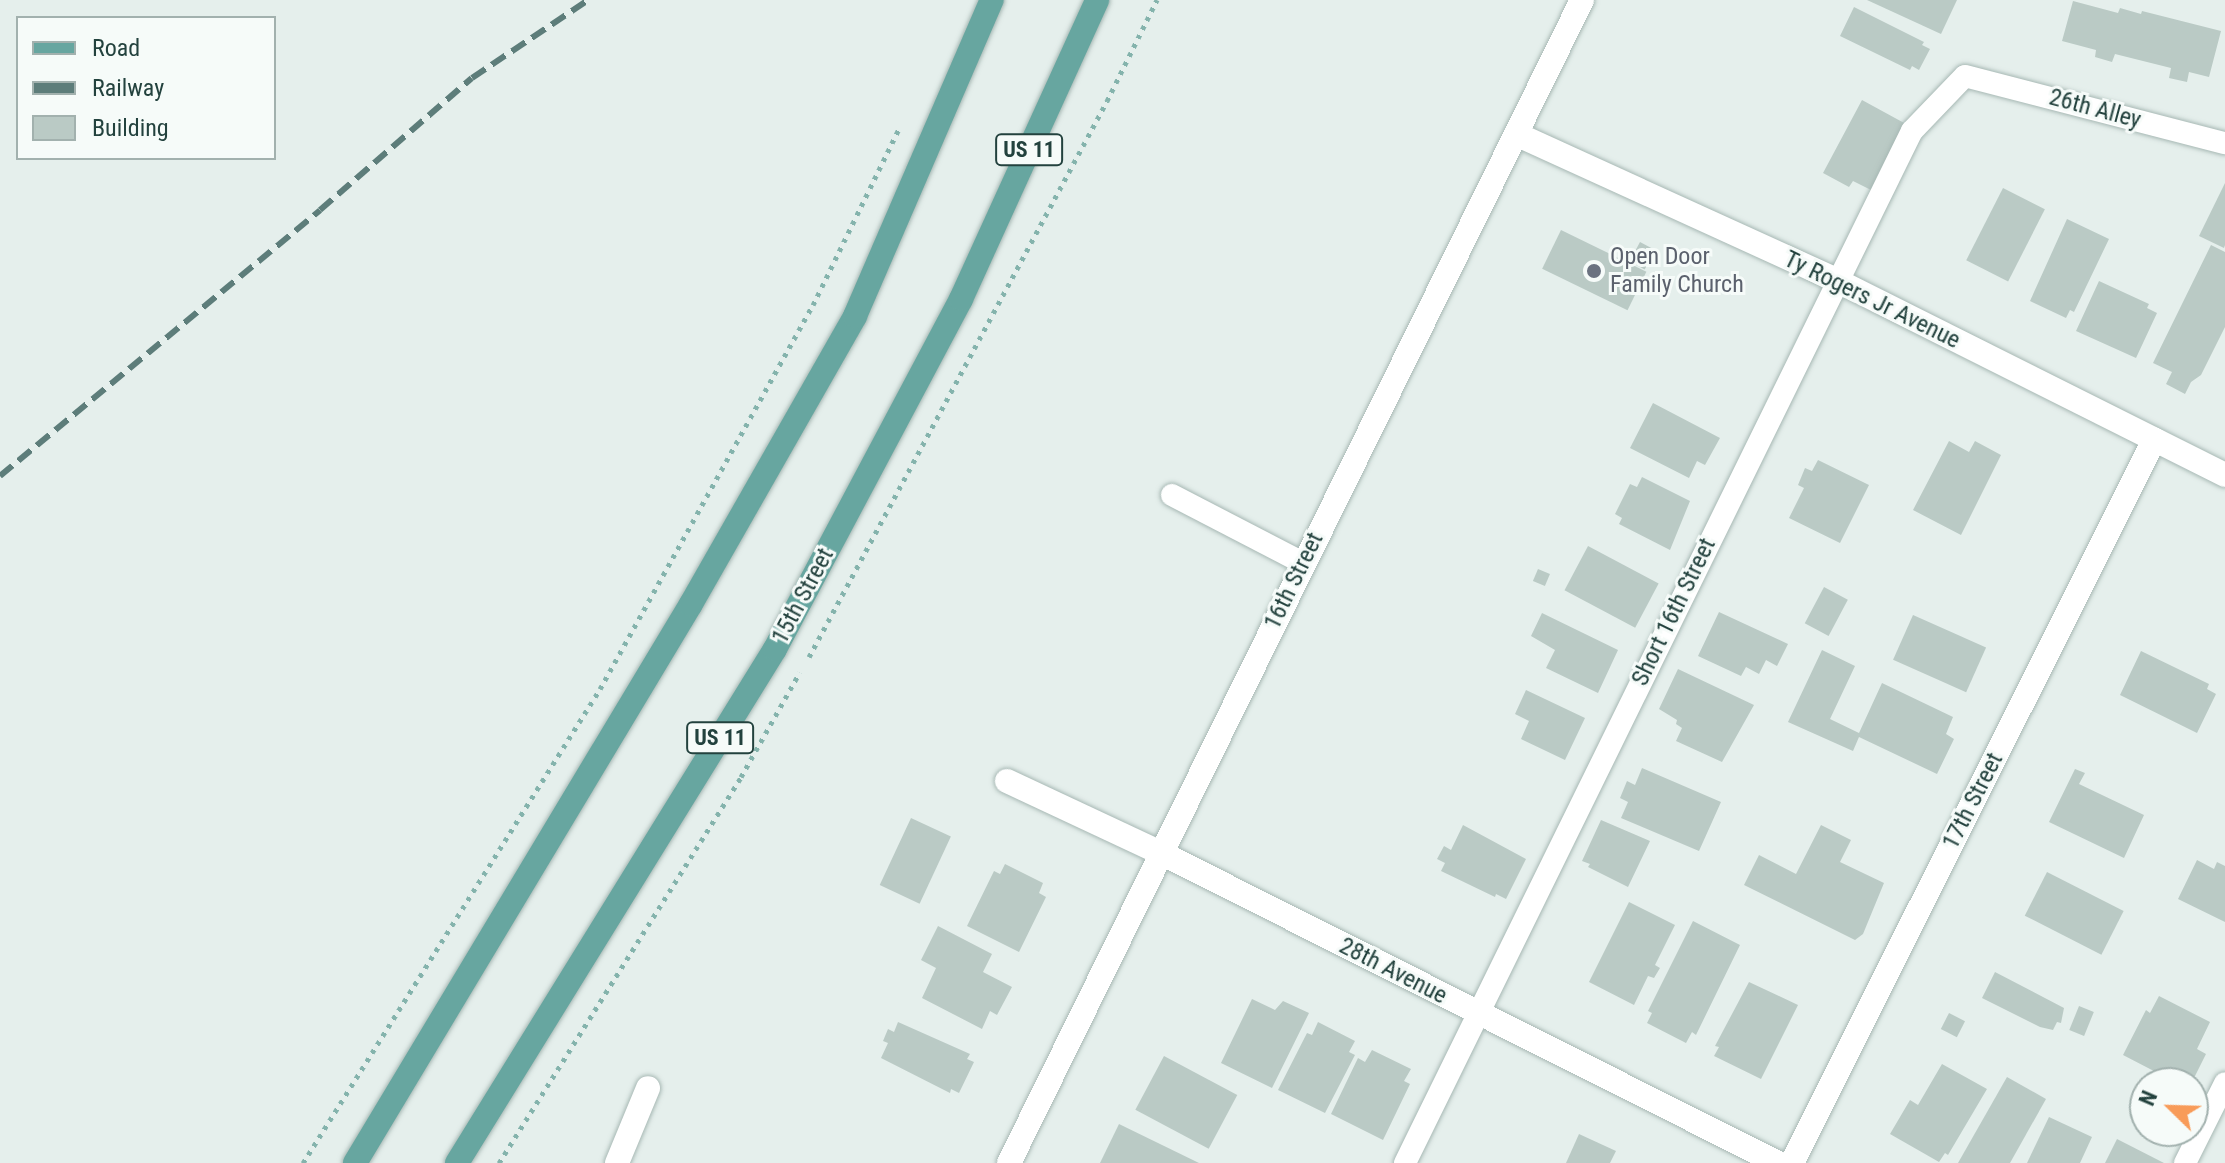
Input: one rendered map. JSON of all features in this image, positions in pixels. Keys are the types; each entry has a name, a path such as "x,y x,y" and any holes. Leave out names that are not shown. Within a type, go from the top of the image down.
{"main road":[{"path":"355,1163 675,630 855,316 992,0"},
{"name":"15th Street","path":"457,1163 775,649 961,299 1097,0"}],"street":[{"name":"16th Street","path":"1009,1163 1582,0"},
{"name":"Ty Rogers Jr Avenue","path":"1516,134 1836,280 2225,475"},
{"name":"17th Street","path":"1792,1163 2154,440"},
{"name":"28th Avenue","path":"1007,781 1161,853 1778,1163"},
{"path":"617,1163 648,1088"}],"lane":[{"name":"26th Alley","path":"1965,76 2225,143"},
{"name":"Short 16th Street","path":"1405,1163 1836,280 1912,131 1965,76"},
{"path":"1172,495 1303,563"},
{"path":"2185,1163 2225,1083"}],"path":[{"path":"1017,271 1157,0"},
{"path":"303,1163 600,689 813,305 900,127"}],"building":[{"path":"1867,0 1957,0 1941,34"},
{"path":"2073,1 2118,13 2120,8 2141,14 2142,11 2221,31 2209,77 2189,72 2187,82 2169,78 2171,68 2115,54 2112,62 2095,57 2096,50 2062,41"},
{"path":"1854,7 1924,42 1922,45 1930,49 1919,70 1912,66 1910,70 1840,36"},
{"path":"1862,100 1906,124 1871,190 1853,181 1849,187 1823,173"},
{"path":"2225,183 2225,245 2224,248 2199,236"},
{"path":"2003,188 2045,209 2008,282 1966,260"},
{"path":"2067,219 2109,239 2074,312 2070,310 2066,318 2030,301"},
{"name":"Open Door Family Church","path":"1561,230 1646,272 1628,310 1542,269"},
{"path":"1640,242 1655,250 1645,269 1630,261"},
{"path":"2211,245 2225,252 2225,327 2201,375 2191,382 2185,394 2166,384 2172,372 2153,363"},
{"path":"2099,281 2149,304 2147,308 2157,313 2136,358 2076,331"},
{"path":"1653,403 1720,438 1705,465 1697,461 1689,478 1630,448"},
{"path":"1949,441 1969,452 1975,441 2001,455 1961,535 1913,510"},
{"path":"1818,460 1869,485 1840,543 1789,518 1804,488 1798,485 1805,468 1812,471"},
{"path":"1642,477 1690,501 1670,550 1619,524 1622,518 1615,514 1630,484 1637,487"},
{"path":"1588,546 1659,584 1635,628 1565,590"},
{"path":"1538,569 1550,574 1545,586 1533,581"},
{"path":"1824,587 1848,600 1829,636 1805,623"},
{"path":"1719,612 1788,644 1777,666 1766,660 1759,674 1746,667 1741,676 1698,656"},
{"path":"1542,613 1618,650 1598,693 1546,668 1555,650 1531,636"},
{"path":"1913,615 1986,648 1966,692 1893,660"},
{"path":"1822,650 1855,666 1830,719 1859,733 1882,683 1953,717 1946,734 1954,739 1937,774 1859,737 1853,751 1788,722"},
{"path":"2141,651 2209,684 2207,689 2216,694 2197,733 2120,695"},
{"path":"1678,669 1754,705 1722,762 1676,741 1682,728 1676,724 1677,720 1659,709"},
{"path":"1526,690 1585,718 1565,760 1521,739 1529,721 1515,714"},
{"path":"1642,768 1721,802 1699,851 1621,818 1628,802 1620,798 1627,781 1635,785"},
{"path":"2075,769 2085,773 2079,784 2144,815 2124,858 2049,822"},
{"path":"911,818 951,837 920,904 880,885"},
{"path":"1601,820 1650,841 1628,887 1582,861"},
{"path":"1463,825 1526,859 1506,899 1496,894 1495,897 1441,871 1445,863 1437,859 1444,846 1451,850"},
{"path":"1821,825 1851,840 1840,862 1884,883 1863,934 1855,940 1744,885 1759,855 1796,874"},
{"path":"2197,860 2214,869 2217,862 2225,866 2225,922 2178,899"},
{"path":"1005,864 1043,883 1039,893 1046,897 1019,952 967,926 994,871 1000,874"},
{"path":"2047,872 2124,911 2101,955 2025,916"},
{"path":"1629,902 1675,925 1655,965 1660,968 1654,978 1648,976 1634,1005 1589,982"},
{"path":"1693,921 1740,945 1696,1035 1692,1032 1686,1043 1647,1023 1652,1013 1648,1011"},
{"path":"938,926 992,954 983,972 1012,987 997,1015 990,1011 982,1029 922,998 936,968 921,960"},
{"path":"1995,972 2064,1008 2061,1023 2057,1022 2053,1030 2040,1027 1982,998"},
{"path":"1749,982 1798,1005 1761,1079 1714,1056 1719,1047 1715,1046"},
{"path":"2159,996 2210,1022 2197,1049 2206,1054 2200,1067 2146,1067 2123,1055 2146,1010 2150,1013"},
{"path":"1252,999 1275,1010 1283,1001 1309,1013 1272,1088 1221,1063"},
{"path":"2079,1006 2094,1012 2084,1036 2069,1030"},
{"path":"1949,1013 1965,1021 1957,1037 1941,1029"},
{"path":"898,1022 970,1054 967,1059 974,1062 959,1093 951,1089 950,1093 881,1058 888,1043 883,1041 888,1029 894,1032"},
{"path":"1318,1022 1355,1041 1349,1052 1355,1055 1325,1113 1278,1090 1307,1033 1312,1035"},
{"path":"1372,1050 1411,1069 1404,1081 1410,1084 1383,1140 1331,1114 1358,1058 1365,1062"},
{"path":"1164,1056 1237,1095 1209,1149 1135,1110"},
{"path":"1942,1064 1987,1089 1948,1155 1945,1153 1939,1162 1890,1134 1910,1100 1918,1105"},
{"path":"2007,1077 2046,1099 2010,1163 1958,1163"},
{"path":"2049,1117 2092,1137 2080,1163 2027,1163"},
{"path":"1119,1124 1199,1163 1100,1163"},
{"path":"1579,1134 1616,1151 1610,1163 1566,1163"},
{"path":"2117,1139 2164,1163 2105,1163"}],"railway":[{"path":"0,476 320,210 472,78 588,0"}],"place":[{"name":"Open Door Family Church","path":"1594,271"}]}
